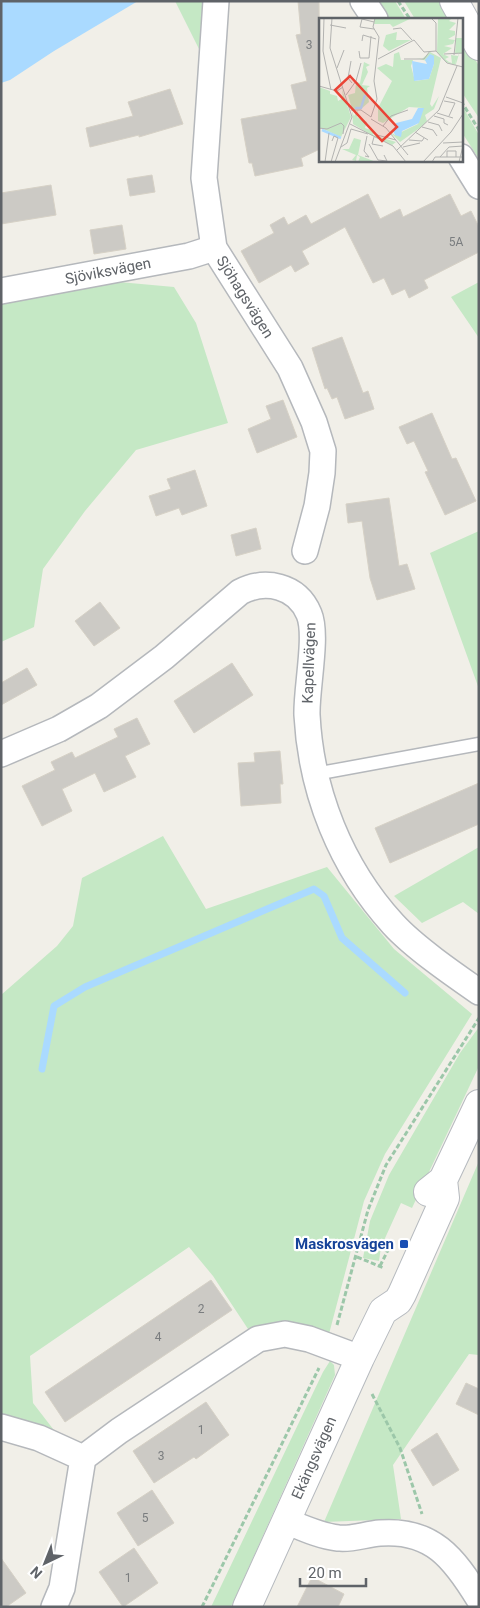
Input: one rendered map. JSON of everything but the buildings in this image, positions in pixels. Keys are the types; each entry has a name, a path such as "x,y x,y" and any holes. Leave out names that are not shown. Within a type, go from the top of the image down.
{"street":[{"name":"Sjöhagsvägen","path":"216,1 204,178 214,248 290,368 314,422 323,451 317,506 305,551"},
{"path":"363,1 374,18"},
{"path":"454,1 479,46"},
{"path":"462,159 479,186"},
{"name":"Sjöviksvägen","path":"1,292 190,256 214,248"},
{"name":"Kapellvägen","path":"1,754 59,729 99,706 164,657 240,592 251,586 267,584 285,589 303,601 310,616 312,644 307,713 310,750 320,796 332,829 347,860 367,892 394,925 451,973 479,992"},
{"name":"Ekängsvägen","path":"247,1607 383,1311 398,1301 402,1294 445,1198 443,1180 479,1104"},
{"path":"54,1607 62,1588 83,1458 119,1431 258,1339 285,1334 309,1339 360,1358"},
{"path":"1,1427 40,1438 83,1458"},
{"path":"286,1521 325,1536 340,1538 398,1532 416,1535 446,1554 462,1573 479,1599"}],"lane":[{"path":"315,774 479,744"}],"path":[{"path":"398,1 409,18"},
{"path":"462,103 479,130"},
{"path":"336,1329 368,1210 386,1165 479,1018"},
{"path":"356,1258 382,1267 388,1250"},
{"path":"202,1607 321,1364"},
{"path":"368,1387 400,1448 421,1508 422,1517"}],"green space":[{"path":"175,1 211,1 208,67"},
{"path":"370,1 395,1 405,18 382,18"},
{"path":"404,1 442,1 451,18 414,18"},
{"path":"462,38 479,66 479,118 462,92"},
{"path":"462,106 479,135 479,159 462,133"},
{"path":"97,280 174,287 196,323 228,423 136,450 85,511 43,569 34,627 1,642 1,298"},
{"path":"479,282 479,338 451,297"},
{"path":"479,531 479,689 430,553"},
{"path":"163,836 206,909 327,867 394,949 472,1014 385,1154 364,1201 329,1334 250,1332 213,1276 189,1247 30,1356 33,1403 60,1438 1,1416 1,995 57,946 73,926 82,878"},
{"path":"479,847 479,914 463,902 422,923 394,896"},
{"path":"479,1027 479,1066 412,1208 401,1203 381,1247 379,1261 363,1258 370,1221 389,1175 460,1053"},
{"path":"479,1161 479,1355 469,1354 393,1465 401,1519 324,1522"},
{"path":"330,1361 334,1365 335,1375 231,1607 211,1607 323,1372"}],"water":[{"path":"1,1 138,1 54,51 10,80 1,83"}],"waterway":[{"path":"42,1069 54,1006 85,987 314,889 324,896 342,938 405,993"}],"place":[{"name":"Maskrosvägen","path":"404,1244"}]}
